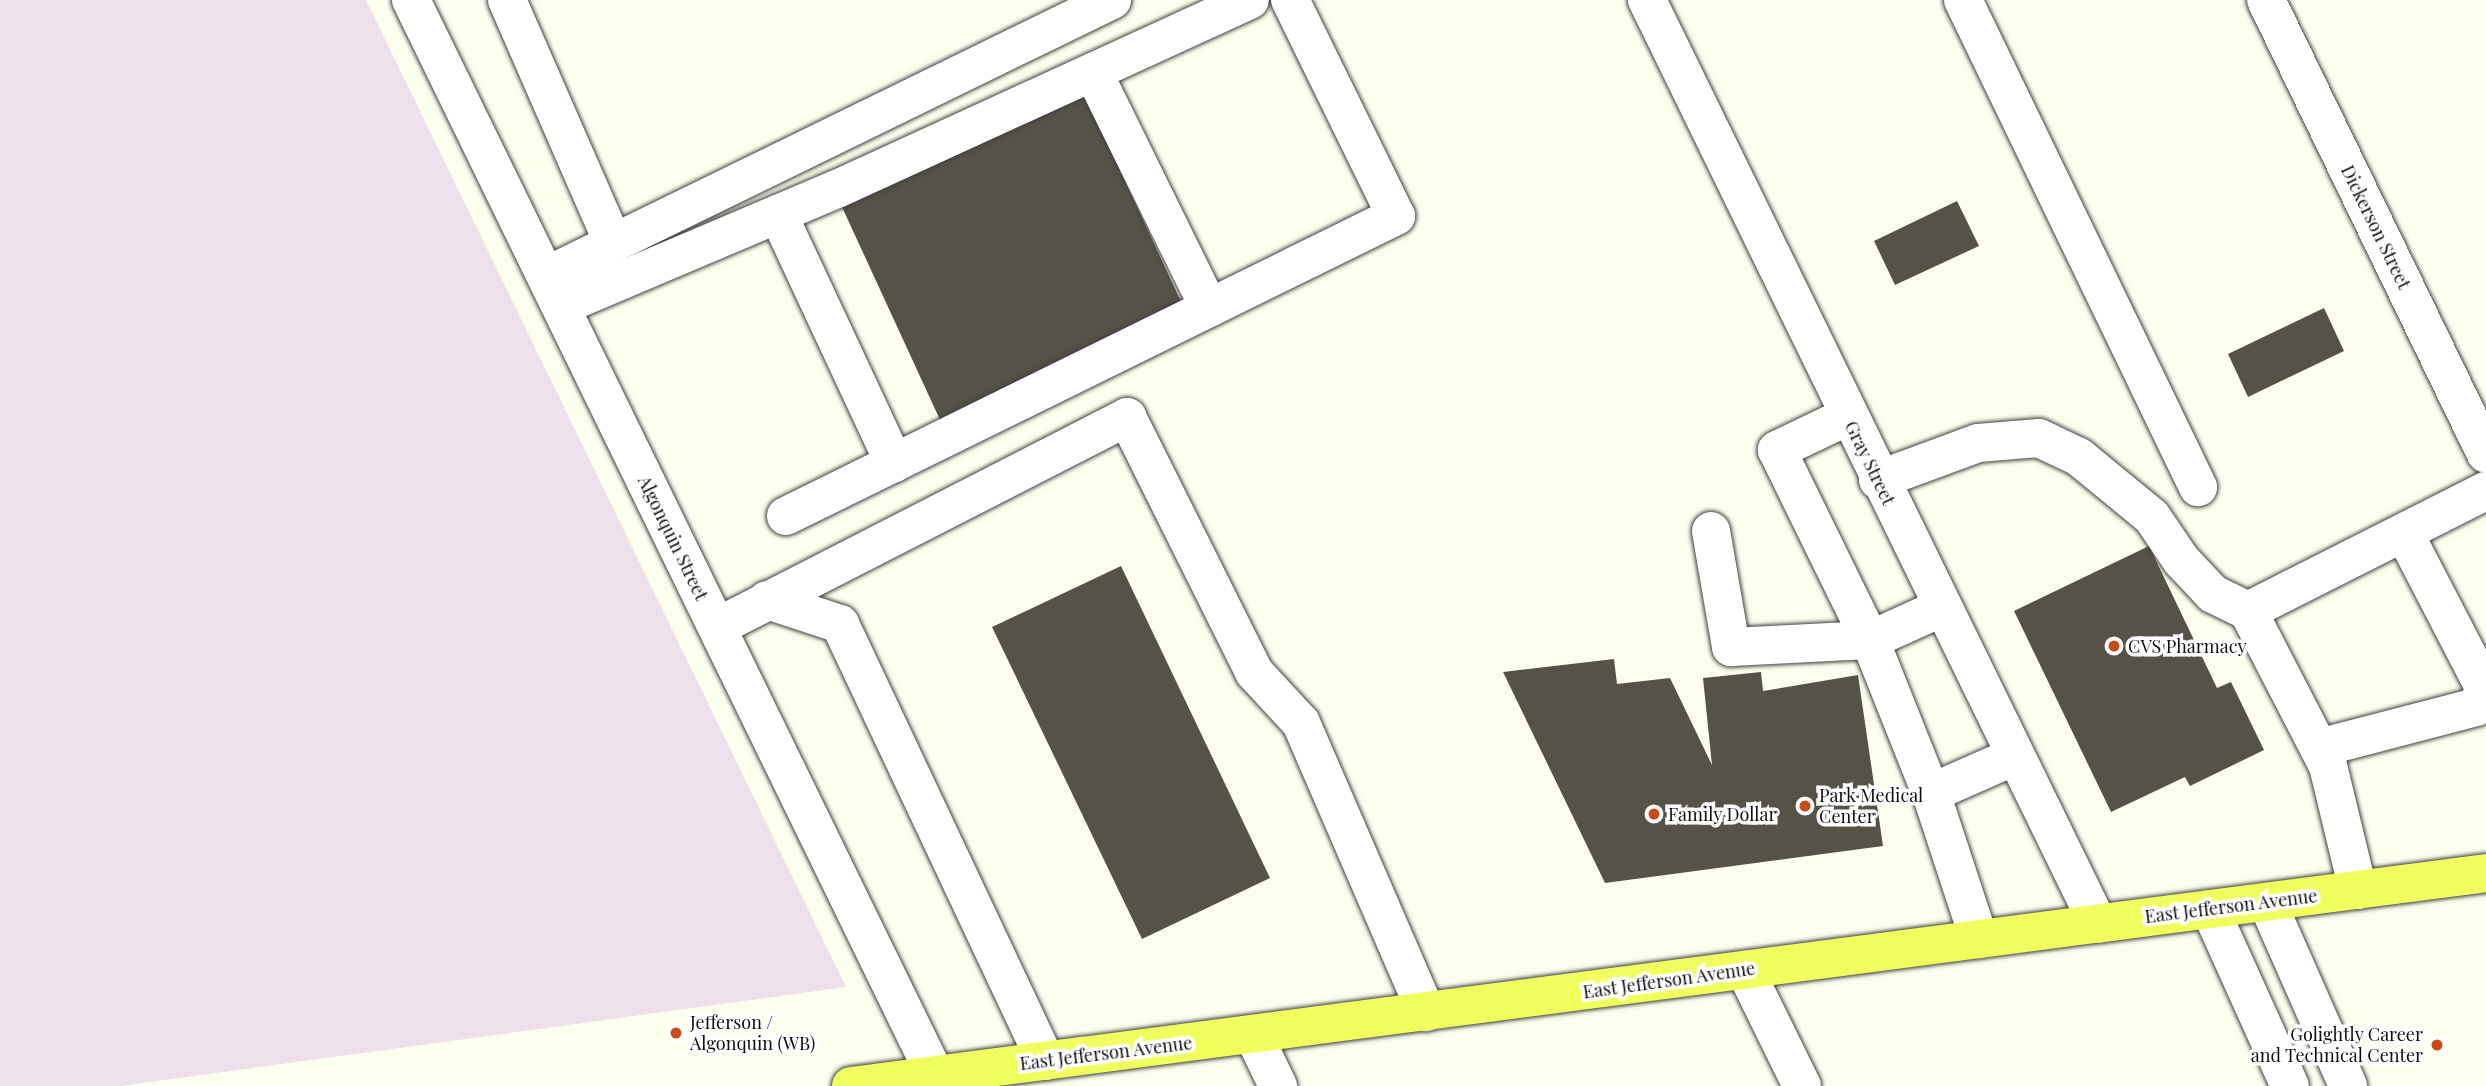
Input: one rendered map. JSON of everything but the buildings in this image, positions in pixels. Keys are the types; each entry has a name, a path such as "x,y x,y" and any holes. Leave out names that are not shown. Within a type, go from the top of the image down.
{"main road":[{"name":"East Jefferson Avenue","path":"867,1085 2486,873"}],"street":[{"name":"Algonquin Street","path":"411,0 936,1075"},
{"path":"507,0 613,243"},
{"path":"553,291 613,243 1112,0"},
{"path":"553,291 778,214 1250,0"},
{"path":"786,516 1396,216 1290,0"},
{"name":"Gray Street","path":"1647,0 1878,480 2098,924"},
{"path":"1963,0 2198,487"},
{"name":"Dickerson Street","path":"2266,0 2486,454"},
{"path":"1093,72 1209,308"},
{"path":"778,214 894,463"},
{"path":"1848,416 1777,450 1870,640 1931,793 1979,939"},
{"path":"717,627 1127,418 1254,671 1301,723 1426,1012"},
{"path":"1878,480 1978,443 2039,438 2079,457 2152,517 2181,560 2213,594 2248,611 2328,766 2358,890"},
{"path":"2248,611 2486,492"},
{"path":"1711,531 1731,647 1870,640 1941,608"},
{"path":"2319,748 2476,707 2485,688 2404,533"},
{"path":"767,600 840,624 1045,1061"},
{"path":"1931,793 2015,756"},
{"path":"2267,902 2347,1086"},
{"path":"2210,909 2290,1086"},
{"path":"1745,970 1802,1086"},
{"path":"1253,1034 1278,1086"}],"shaded area":[{"path":"0,0 366,0 846,987 121,1086 0,1086"}],"place":[{"name":"CVS Pharmacy","path":"2114,646"},
{"name":"Park Medical Center","path":"1805,806"},
{"name":"Family Dollar","path":"1654,814"},
{"name":"Jefferson / Algonquin (WB)","path":"676,1033"},
{"name":"Golightly Career and Technical Center","path":"2437,1045"}]}
